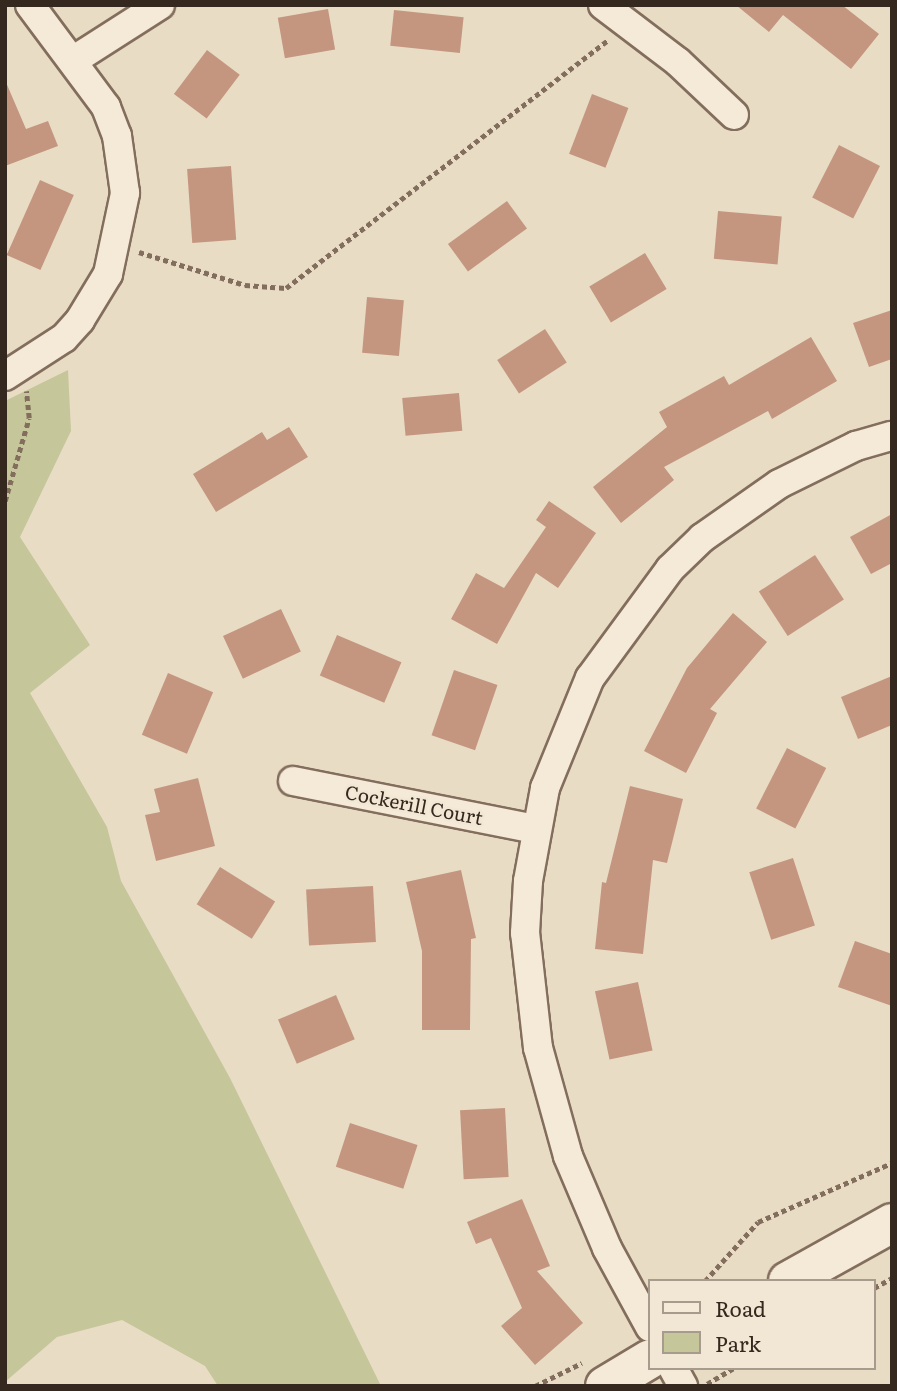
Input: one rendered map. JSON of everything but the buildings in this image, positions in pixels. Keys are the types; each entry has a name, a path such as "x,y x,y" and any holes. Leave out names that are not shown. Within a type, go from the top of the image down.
{"main road":[{"path":"792,1279 892,1223"},
{"path":"605,1386 648,1360"}],"street":[{"path":"11,374 64,338 80,320 108,274 117,244 125,193 117,136 106,107 74,60 30,5"},
{"path":"74,60 160,5"},
{"path":"603,5 678,62 734,115"},
{"path":"648,1323 607,1248 568,1156 538,1048 526,933 535,829 559,745 590,678 670,569 702,538 779,484 856,446 892,436"},
{"name":"Cockerill Court","path":"293,780 535,829"},
{"path":"674,1370 682,1386"}],"path":[{"path":"117,244 245,285 286,288 607,40"},
{"path":"5,501 29,418 31,402 11,374"},
{"path":"707,1279 758,1222 892,1163"},
{"path":"876,1287 892,1278"},
{"path":"703,1386 731,1370"}],"green space":[{"path":"68,370 71,431 20,537 90,645 30,693 107,827 121,881 230,1078 381,1386 218,1386 205,1366 122,1320 57,1337 5,1382 5,401"}]}
